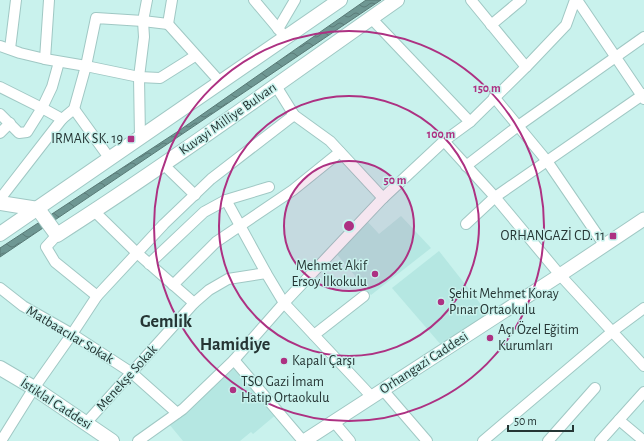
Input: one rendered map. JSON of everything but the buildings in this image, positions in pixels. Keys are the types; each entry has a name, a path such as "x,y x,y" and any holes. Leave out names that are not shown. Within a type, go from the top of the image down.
{"main road":[{"path":"0,234 41,213 110,159 220,83 282,33 340,0"},
{"name":"Kuvayi Milliye Bulvarı","path":"55,231 94,211 276,86 397,0"},
{"path":"0,203 41,213 55,231"},
{"name":"İstiklal Caddesi","path":"0,368 34,388 112,441"}],"street":[{"path":"10,49 16,0"},
{"path":"45,59 49,0"},
{"path":"140,138 139,77 144,37 143,21 147,0"},
{"path":"168,24 172,0"},
{"path":"254,0 282,33 295,0"},
{"path":"471,0 526,67"},
{"path":"491,25 521,0"},
{"path":"466,224 495,197 643,96 576,0"},
{"path":"138,441 177,414 234,360 284,303 382,198 444,141 470,122 526,67 566,25 576,0"},
{"path":"0,199 62,119 74,109 86,66 96,18 168,24 220,83"},
{"path":"371,18 470,122"},
{"path":"466,166 518,126 644,37"},
{"path":"0,46 20,54 139,77 160,78 195,56"},
{"path":"0,114 19,133 27,132 42,108 52,87 59,62"},
{"path":"276,86 294,116 330,141 382,198"},
{"path":"0,87 62,119"},
{"path":"494,97 547,161 605,246"},
{"path":"74,109 110,159"},
{"path":"1,441 34,388 97,296 164,224 211,179 294,116"},
{"path":"0,133 10,123"},
{"path":"444,141 495,197 560,276 613,331 644,366"},
{"path":"173,285 216,242 294,190 340,152"},
{"path":"163,164 195,195"},
{"path":"149,264 204,212 226,200 269,187"},
{"path":"226,200 239,226 284,303 372,397"},
{"path":"94,211 137,253 194,303"},
{"name":"Orhangazi Caddesi","path":"304,441 560,276 644,219"},
{"path":"55,231 46,247 55,262 97,296"},
{"name":"Menekşe Sokak","path":"86,423 194,303 210,290 228,279 266,272"},
{"name":"Matbaacılar Sokak","path":"0,288 23,306 72,334 132,373 177,414"},
{"path":"314,335 364,296"},
{"path":"483,441 613,331 644,308"},
{"path":"234,360 304,441"},
{"path":"548,441 595,388"},
{"path":"383,390 427,441"},
{"path":"600,441 644,392"},
{"path":"619,420 644,441"},
{"path":"334,422 350,441"}],"shaded area":[{"name":"Mehmet Akif Ersoy İlkokulu","path":"401,216 431,248 371,295 335,252 366,220 379,234"},
{"name":"Şehit Mehmet Koray Pınar Ortaokulu","path":"439,251 490,316 442,346 392,288"},
{"name":"TSO Gazi İmam Hatip Ortaokulu","path":"236,367 278,413 253,434 251,432 240,441 183,441 169,424"}],"water":[{"path":"366,0 381,0 0,257 0,248 177,132"}],"place":[{"name":"IRMAK SK. 19","path":"131,139"},
{"name":"ORHANGAZİ CD. 11","path":"613,236"},
{"name":"Mehmet Akif Ersoy İlkokulu","path":"375,274"},
{"name":"Şehit Mehmet Koray Pınar Ortaokulu","path":"441,302"},
{"name":"Açı Özel Eğitim Kurumları","path":"490,338"},
{"name":"Kapalı Çarşı","path":"284,361"},
{"name":"TSO Gazi İmam Hatip Ortaokulu","path":"233,390"}],"district":[{"name":"Gemlik","path":"166,322"},
{"name":"Hamidiye","path":"235,345"}]}
